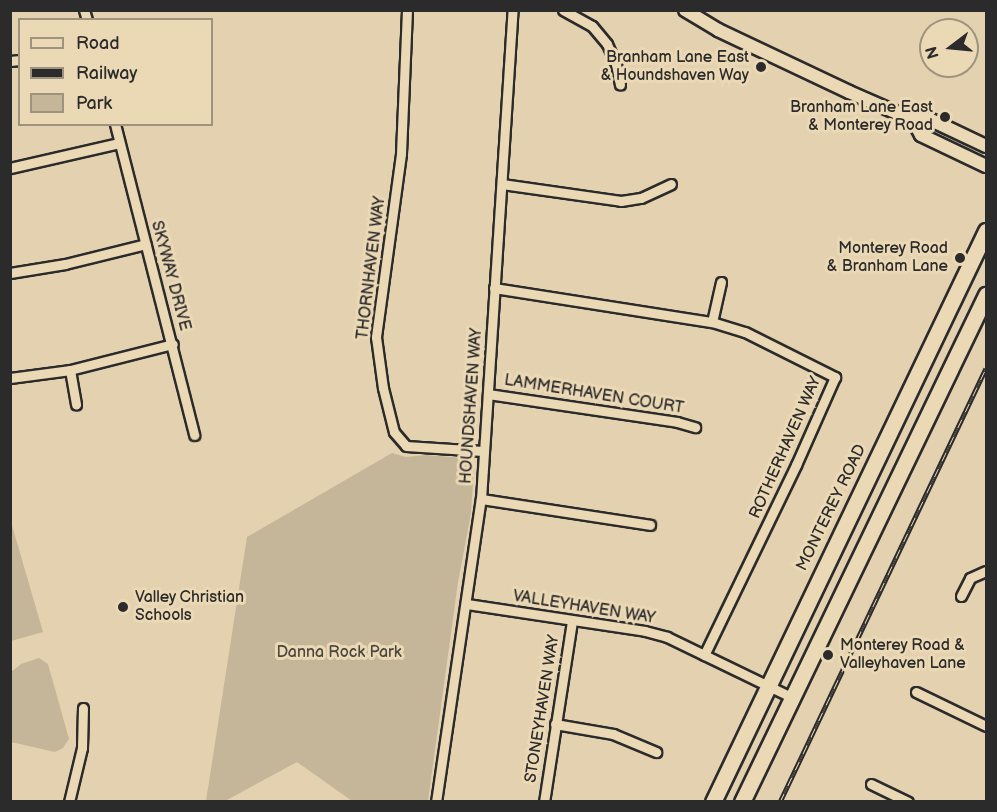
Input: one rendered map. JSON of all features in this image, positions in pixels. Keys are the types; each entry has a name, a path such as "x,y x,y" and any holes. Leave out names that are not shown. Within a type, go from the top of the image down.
{"main road":[{"name":"MONTEREY ROAD","path":"713,801 987,231"},
{"path":"742,801 987,295"}],"street":[{"name":"THORNHAVEN WAY","path":"407,10 401,154 376,337 383,388 394,432 406,446 483,451"},
{"name":"HOUNDSHAVEN WAY","path":"436,801 481,499 513,10"},
{"path":"563,10 592,26 607,44 616,64 620,85"},
{"path":"685,10 718,30 913,120 931,120 987,146"},
{"path":"913,120 921,135 987,166"},
{"name":"SKYWAY DRIVE","path":"115,126 194,435"},
{"path":"10,168 119,143"},
{"path":"502,184 621,201 641,198 671,184"},
{"path":"10,273 65,264 146,244"},
{"path":"712,322 721,282"},
{"name":"ROTHERHAVEN WAY","path":"494,288 712,322 746,332 835,377 796,465 705,655"},
{"path":"10,378 70,370 172,344"},
{"path":"70,370 76,404"},
{"name":"LAMMERHAVEN COURT","path":"488,394 677,422 695,427"},
{"path":"481,499 650,525"},
{"path":"962,596 970,578 987,571"},
{"name":"VALLEYHAVEN WAY","path":"467,604 645,631 667,637 791,697"},
{"name":"STONEYHAVEN WAY","path":"544,801 572,621"},
{"path":"916,693 987,726"},
{"path":"69,801 82,747 83,708"},
{"path":"555,724 613,734 656,752"},
{"path":"871,784 908,801"}],"green space":[{"name":"Danna Rock Park","path":"392,453 406,457 426,455 464,458 470,461 474,468 471,513 458,582 428,801 352,801 297,762 225,801 206,801 247,537"},
{"path":"11,522 43,632 10,641"},
{"path":"39,658 48,664 69,739 63,748 55,752 11,742 11,672 21,664"}],"railway":[{"path":"780,802 986,368"}],"place":[{"name":"Branham Lane East & Houndshaven Way","path":"761,67"},
{"name":"Branham Lane East & Monterey Road","path":"945,117"},
{"name":"Monterey Road & Branham Lane","path":"960,258"},
{"name":"Valley Christian Schools","path":"123,607"},
{"name":"Monterey Road & Valleyhaven Lane","path":"828,655"}]}
